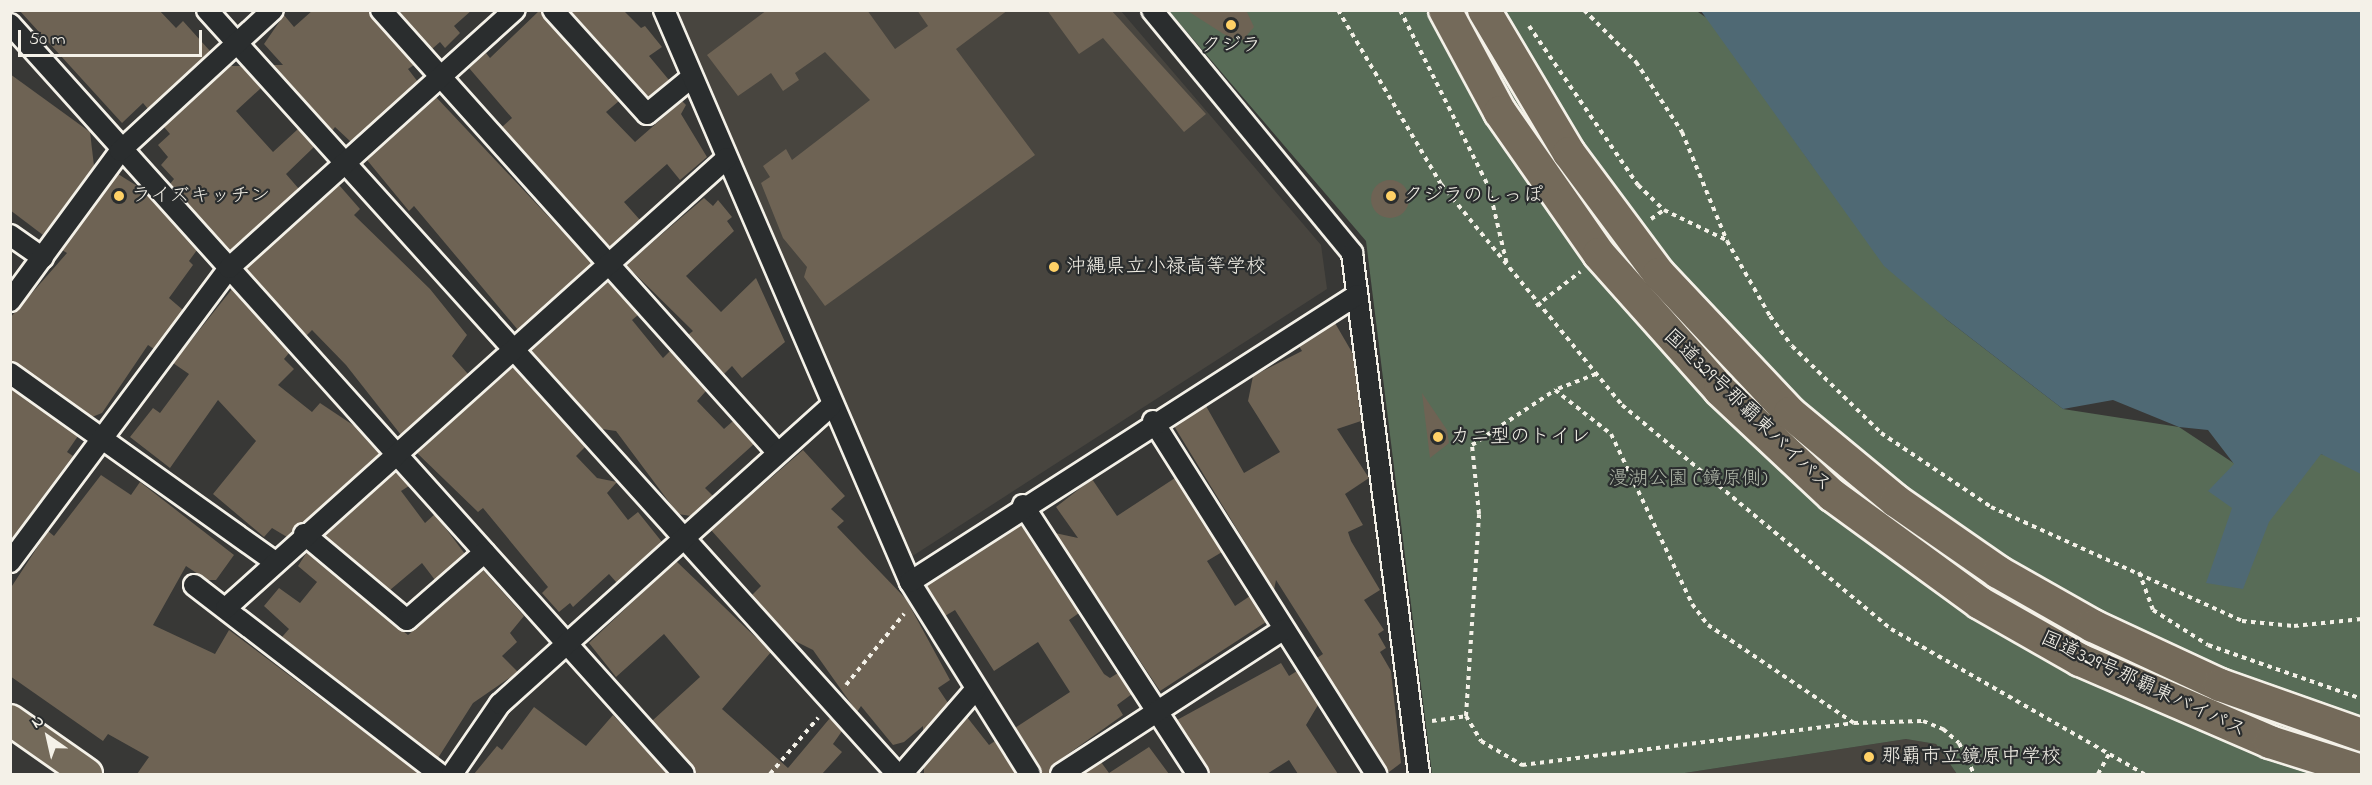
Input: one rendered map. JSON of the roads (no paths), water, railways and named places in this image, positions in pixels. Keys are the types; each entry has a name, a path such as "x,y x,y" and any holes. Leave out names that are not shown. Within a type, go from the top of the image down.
{"highway":[{"path":"1435,10 1466,55"},
{"name":"国道329号那覇東バイパス","path":"1445,10 1466,55 1537,171 1634,297 1720,390 1832,495 1980,603 2080,660 2270,742 2361,771"},
{"name":"国道329号那覇東バイパス","path":"1491,19 1580,169 1694,315 1790,413 1896,501 1998,572 2093,626 2220,686 2361,735"}],"main road":[{"path":"10,720 87,774"}],"street":[{"path":"207,10 346,160 897,774"},
{"path":"10,301 120,152 273,10"},
{"path":"381,10 778,453"},
{"path":"10,562 229,268 346,160 515,10"},
{"path":"553,10 647,114 692,77"},
{"path":"664,10 831,406 910,582 1030,774"},
{"path":"1152,10 1346,239 1357,295 1419,774"},
{"path":"10,24 120,152 229,268 684,774"},
{"path":"226,608 304,534 727,158"},
{"path":"10,235 43,258"},
{"path":"910,582 1023,505 1357,295"},
{"path":"10,373 274,561"},
{"path":"452,774 500,704 831,406"},
{"path":"1153,422 1376,774"},
{"path":"1023,505 1198,774"},
{"path":"304,534 407,620 485,552"},
{"path":"194,585 439,774"},
{"path":"1061,774 1283,630"},
{"path":"902,774 976,689"}],"water":[{"path":"1701,11 2361,11 2361,474 2321,454 2269,522 2243,589 2206,583 2232,508 2208,491 2234,464 2208,430 2179,427 2113,400 2063,409 1946,319 1884,266"}],"place":[{"name":"クジラ","path":"1231,25"},
{"name":"ライズキッチン","path":"119,196"},
{"name":"クジラのしっぽ","path":"1391,196"},
{"name":"沖縄県立小禄高等学校","path":"1054,267"},
{"name":"カニ型のトイレ","path":"1438,437"},
{"name":"那覇市立鏡原中学校","path":"1869,757"}],"park label":[{"name":"漫湖公園 (鏡原側)","path":"1688,479"}]}
